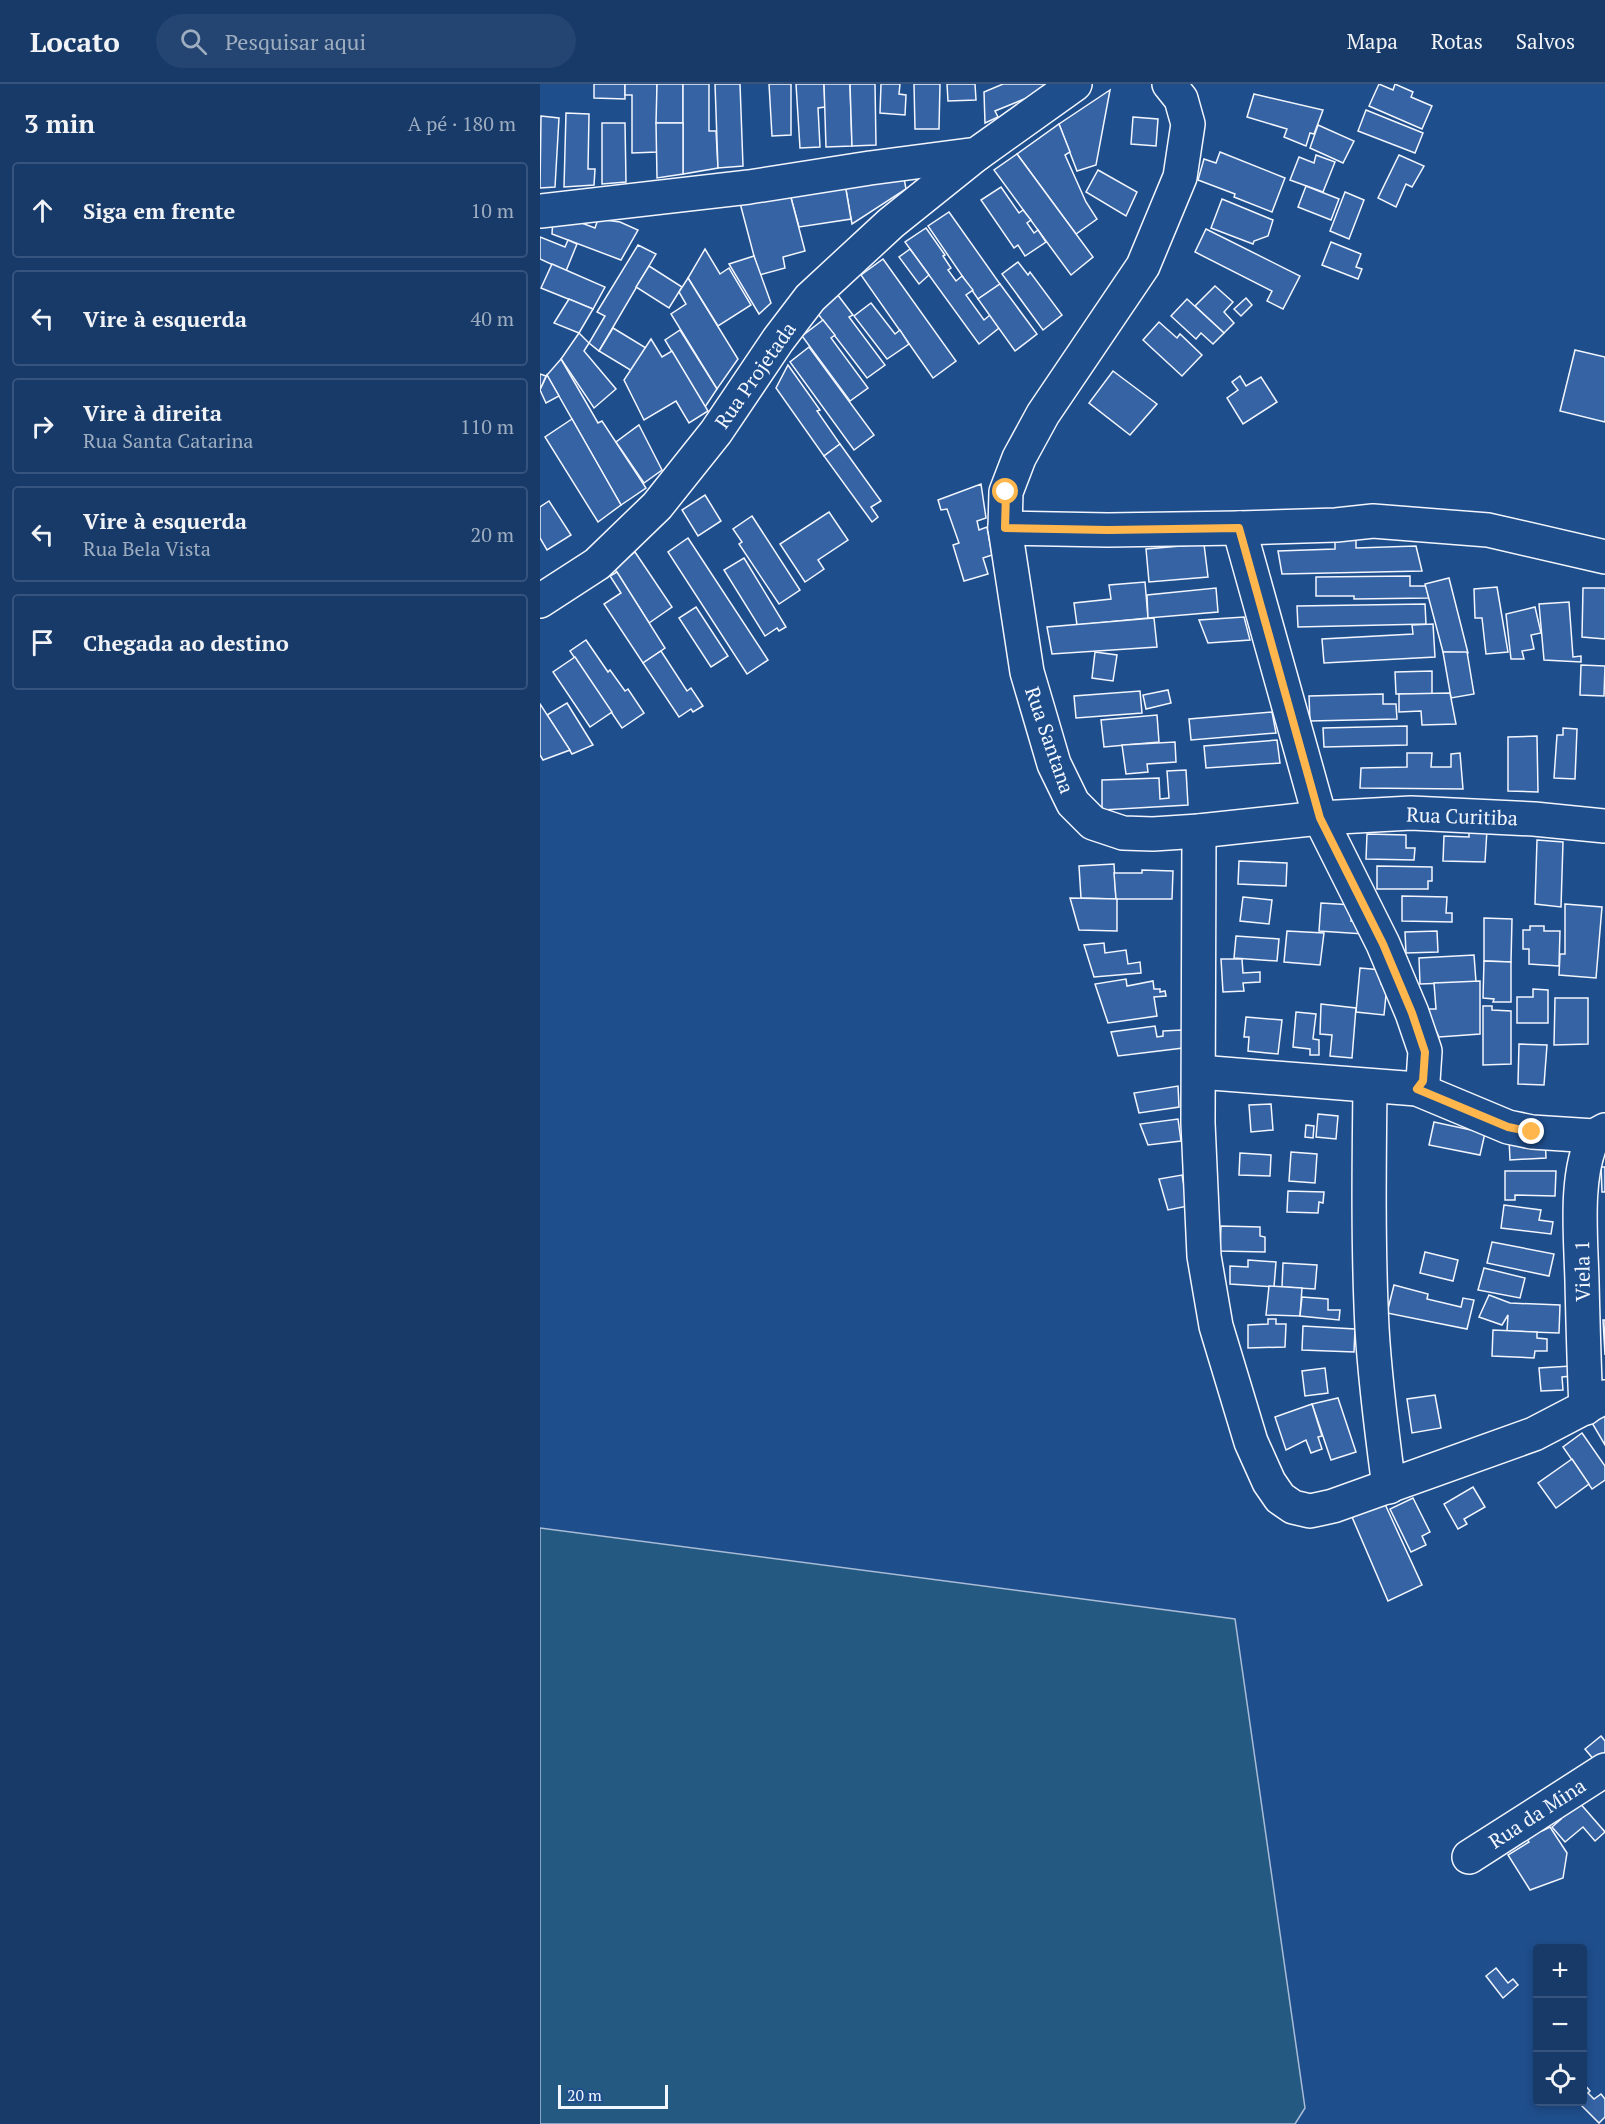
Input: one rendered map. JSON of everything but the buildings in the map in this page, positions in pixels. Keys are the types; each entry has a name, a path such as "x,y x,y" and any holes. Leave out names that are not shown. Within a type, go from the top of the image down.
{"street":[{"name":"Rua Projetada","path":"540,601 597,564 657,506 716,432 778,340 810,298 891,223 977,154 1075,84"},
{"name":"Rua Santana","path":"1169,84 1181,99 1188,124 1180,177 1143,266 1043,414 1019,458 1006,492 1005,528 1027,672 1054,764 1073,803 1093,823 1123,833 1153,834 1320,818"},
{"name":"Rua Projetada","path":"540,211 749,188 870,168 977,154"},
{"path":"1005,528 1108,530 1239,528 1336,525 1373,521 1488,530 1605,557"},
{"path":"1239,528 1320,818 1383,944 1412,1013 1425,1052 1423,1081 1417,1089"},
{"name":"Rua Curitiba","path":"1320,818 1411,813 1534,819 1605,826"},
{"path":"1199,831 1198,1123 1204,1256 1216,1326 1251,1442 1264,1472 1280,1498 1293,1507 1310,1510 1333,1506 1534,1434 1595,1402"},
{"path":"1198,1072 1417,1089 1508,1127 1532,1132 1600,1133"},
{"path":"1370,1087 1369,1248 1372,1330 1389,1487"},
{"name":"Viela 1","path":"1595,1402 1581,1255 1582,1181 1587,1151 1600,1133"},
{"name":"Rua da Mina","path":"1469,1857 1605,1770"}],"shaded area":[{"path":"540,1528 1235,1619 1305,2108 1295,2124 540,2124"}],"route":[{"path":"1006,492 1005,528 1108,530 1239,528 1320,818 1383,944 1412,1013 1425,1052 1423,1081 1417,1089 1508,1127 1532,1132"}]}
